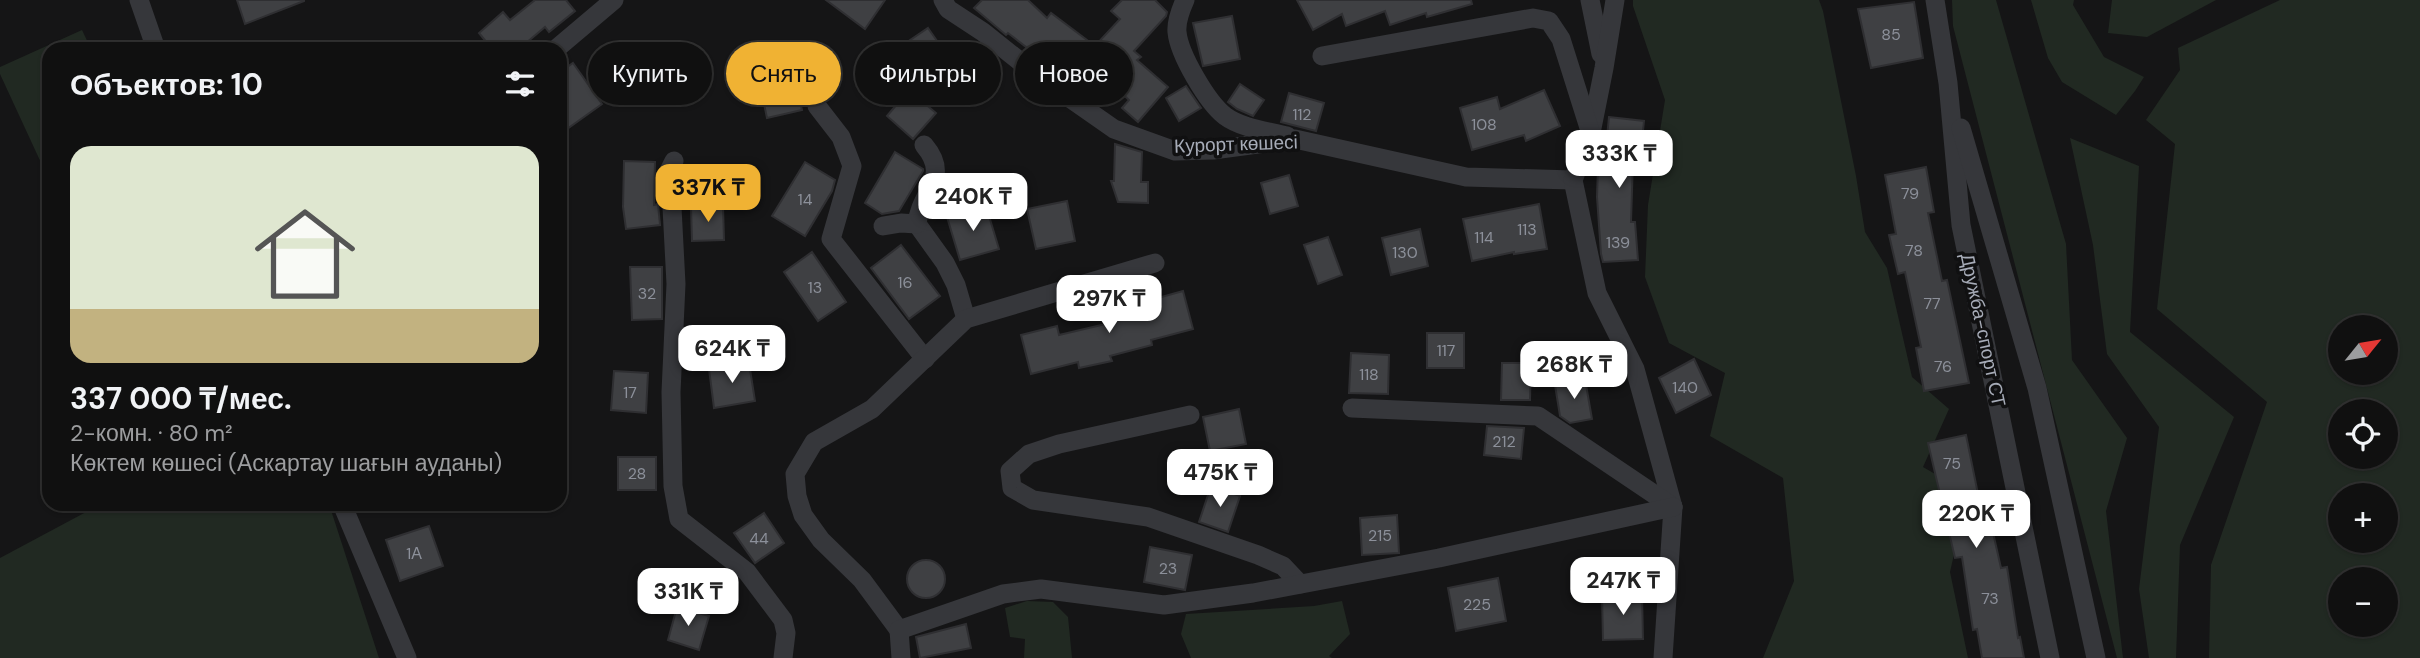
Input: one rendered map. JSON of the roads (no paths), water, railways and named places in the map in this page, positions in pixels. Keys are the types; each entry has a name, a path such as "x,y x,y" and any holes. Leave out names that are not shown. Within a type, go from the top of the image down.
{"street":[{"path":"139,0 154,42"},
{"path":"564,42 614,0"},
{"name":"Курорт көшесі","path":"943,0 948,9 1114,129 1175,151 1213,150 1294,139 1466,177 1573,180"},
{"path":"1185,0 1177,31 1185,57 1200,86 1224,116 1242,125 1294,139"},
{"path":"1590,0 1604,68"},
{"path":"1615,0 1591,133 1573,180 1597,293 1635,369 1673,506 1663,658"},
{"name":"Дружба-спорт СТ","path":"1935,0 1948,83 1961,225 2050,658"},
{"path":"1322,55 1533,18 1549,20 1561,39 1591,133"},
{"path":"1948,83 2037,388 2096,658"},
{"path":"817,106 841,138 852,166 831,239 925,359"},
{"path":"924,145 935,159 937,167 933,185 919,211 917,224 945,263 956,285 966,319"},
{"path":"674,161 670,169 676,284 671,392 673,486 679,519 747,572 783,620 786,633 783,658"},
{"path":"883,226 917,224"},
{"path":"901,658 899,630 863,580 821,540 803,515 794,474 814,442 872,409 966,319 1155,263"},
{"path":"1352,408 1538,416 1673,506"},
{"path":"1190,415 1059,444 1029,454 1010,471 1012,488 1033,500 1148,517 1283,566 1300,584"},
{"path":"899,630 1003,594 1041,589 1164,605 1300,584 1440,558 1673,506"},
{"path":"345,511 407,658"}]}
